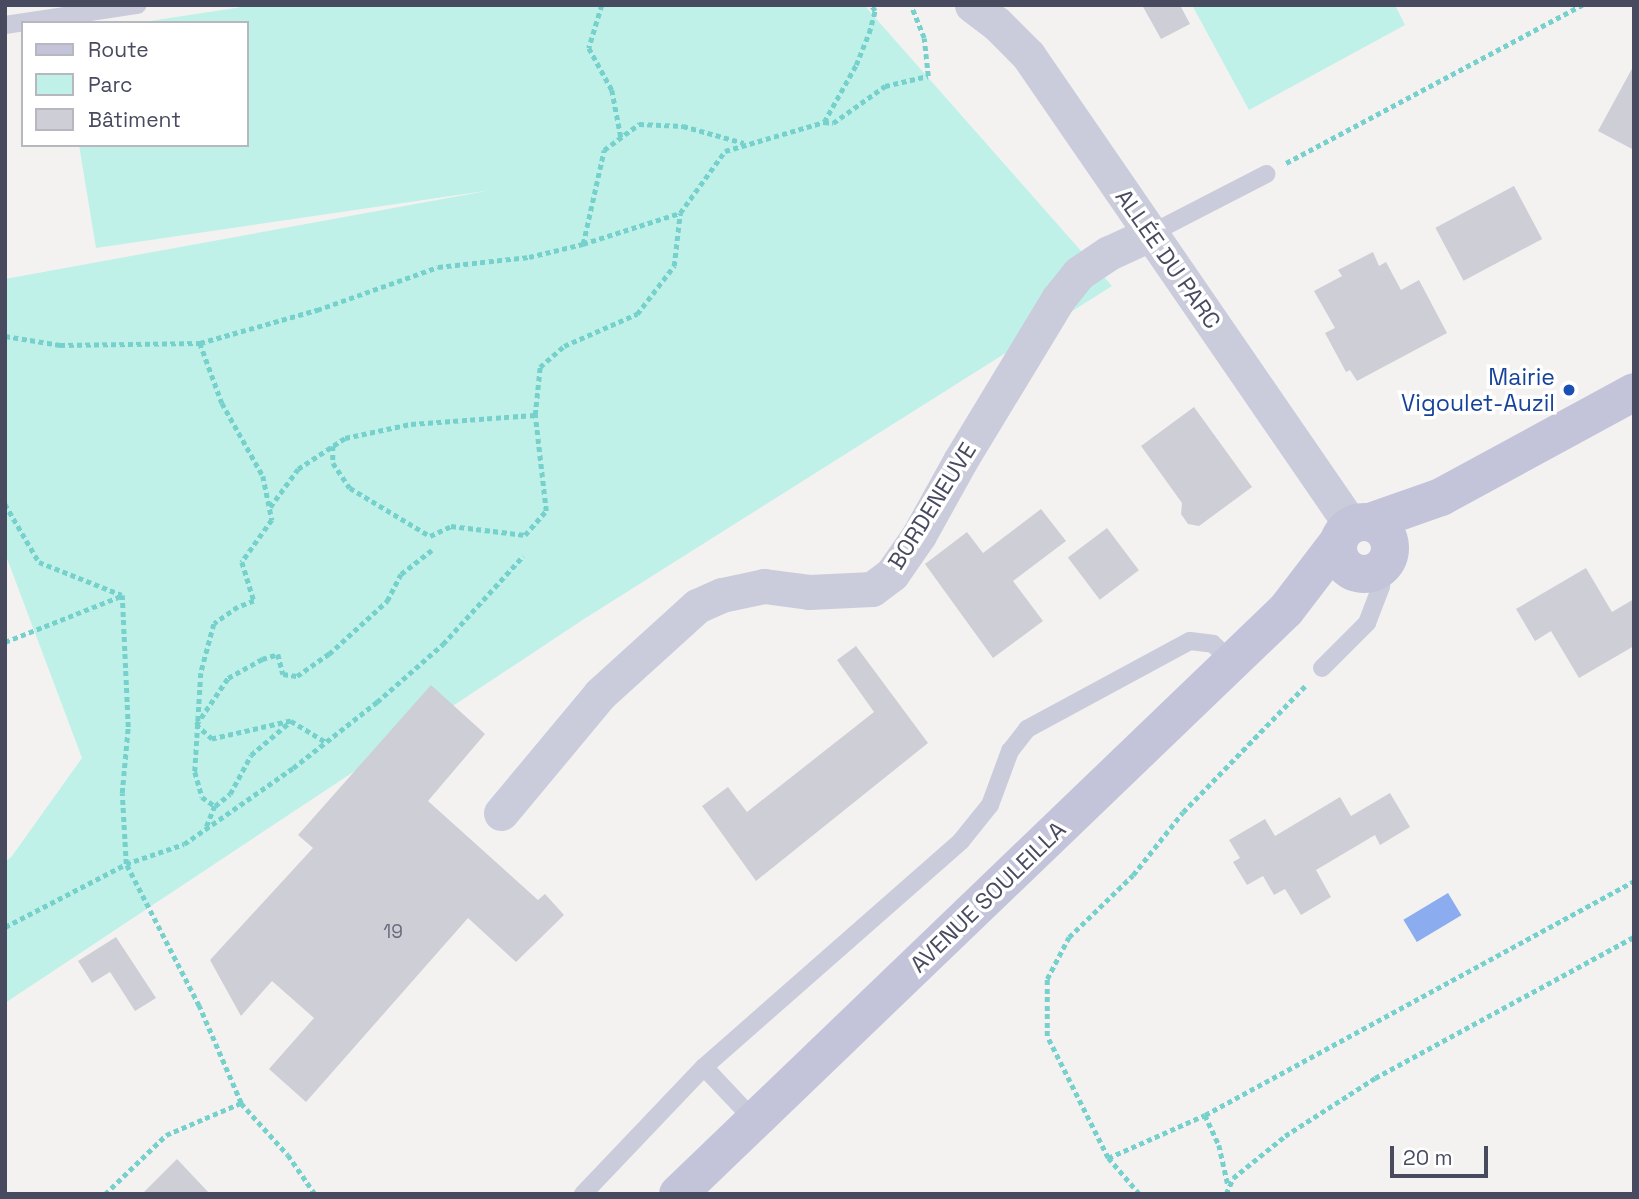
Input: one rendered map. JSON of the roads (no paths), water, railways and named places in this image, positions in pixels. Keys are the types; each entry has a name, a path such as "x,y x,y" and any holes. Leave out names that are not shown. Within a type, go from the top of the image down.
{"street":[{"name":"ALLÉE DU PARC","path":"972,5 997,24 1028,55 1364,548"},
{"name":"BORDENEUVE","path":"501,813 600,694 697,606 722,596 764,586 809,592 872,589 892,574 919,535 960,461 1058,299 1079,273 1109,253 1150,234"},
{"path":"1364,548 1441,497 1634,392"},
{"name":"AVENUE SOULEILLA","path":"680,1190 1092,799 1231,660 1286,610 1364,548"}],"lane":[{"path":"31,21 137,5"},
{"path":"1150,234 1266,173"},
{"path":"1322,668 1367,622 1381,586 1364,548"},
{"path":"583,1194 704,1067 961,841 990,806 1010,751 1027,729 1190,641 1213,643 1231,660"},
{"path":"704,1067 754,1120"}],"water":[{"path":"1448,893 1461,915 1417,942 1403,920"}],"place":[{"name":"Mairie Vigoulet-Auzil","path":"1569,390"}]}
